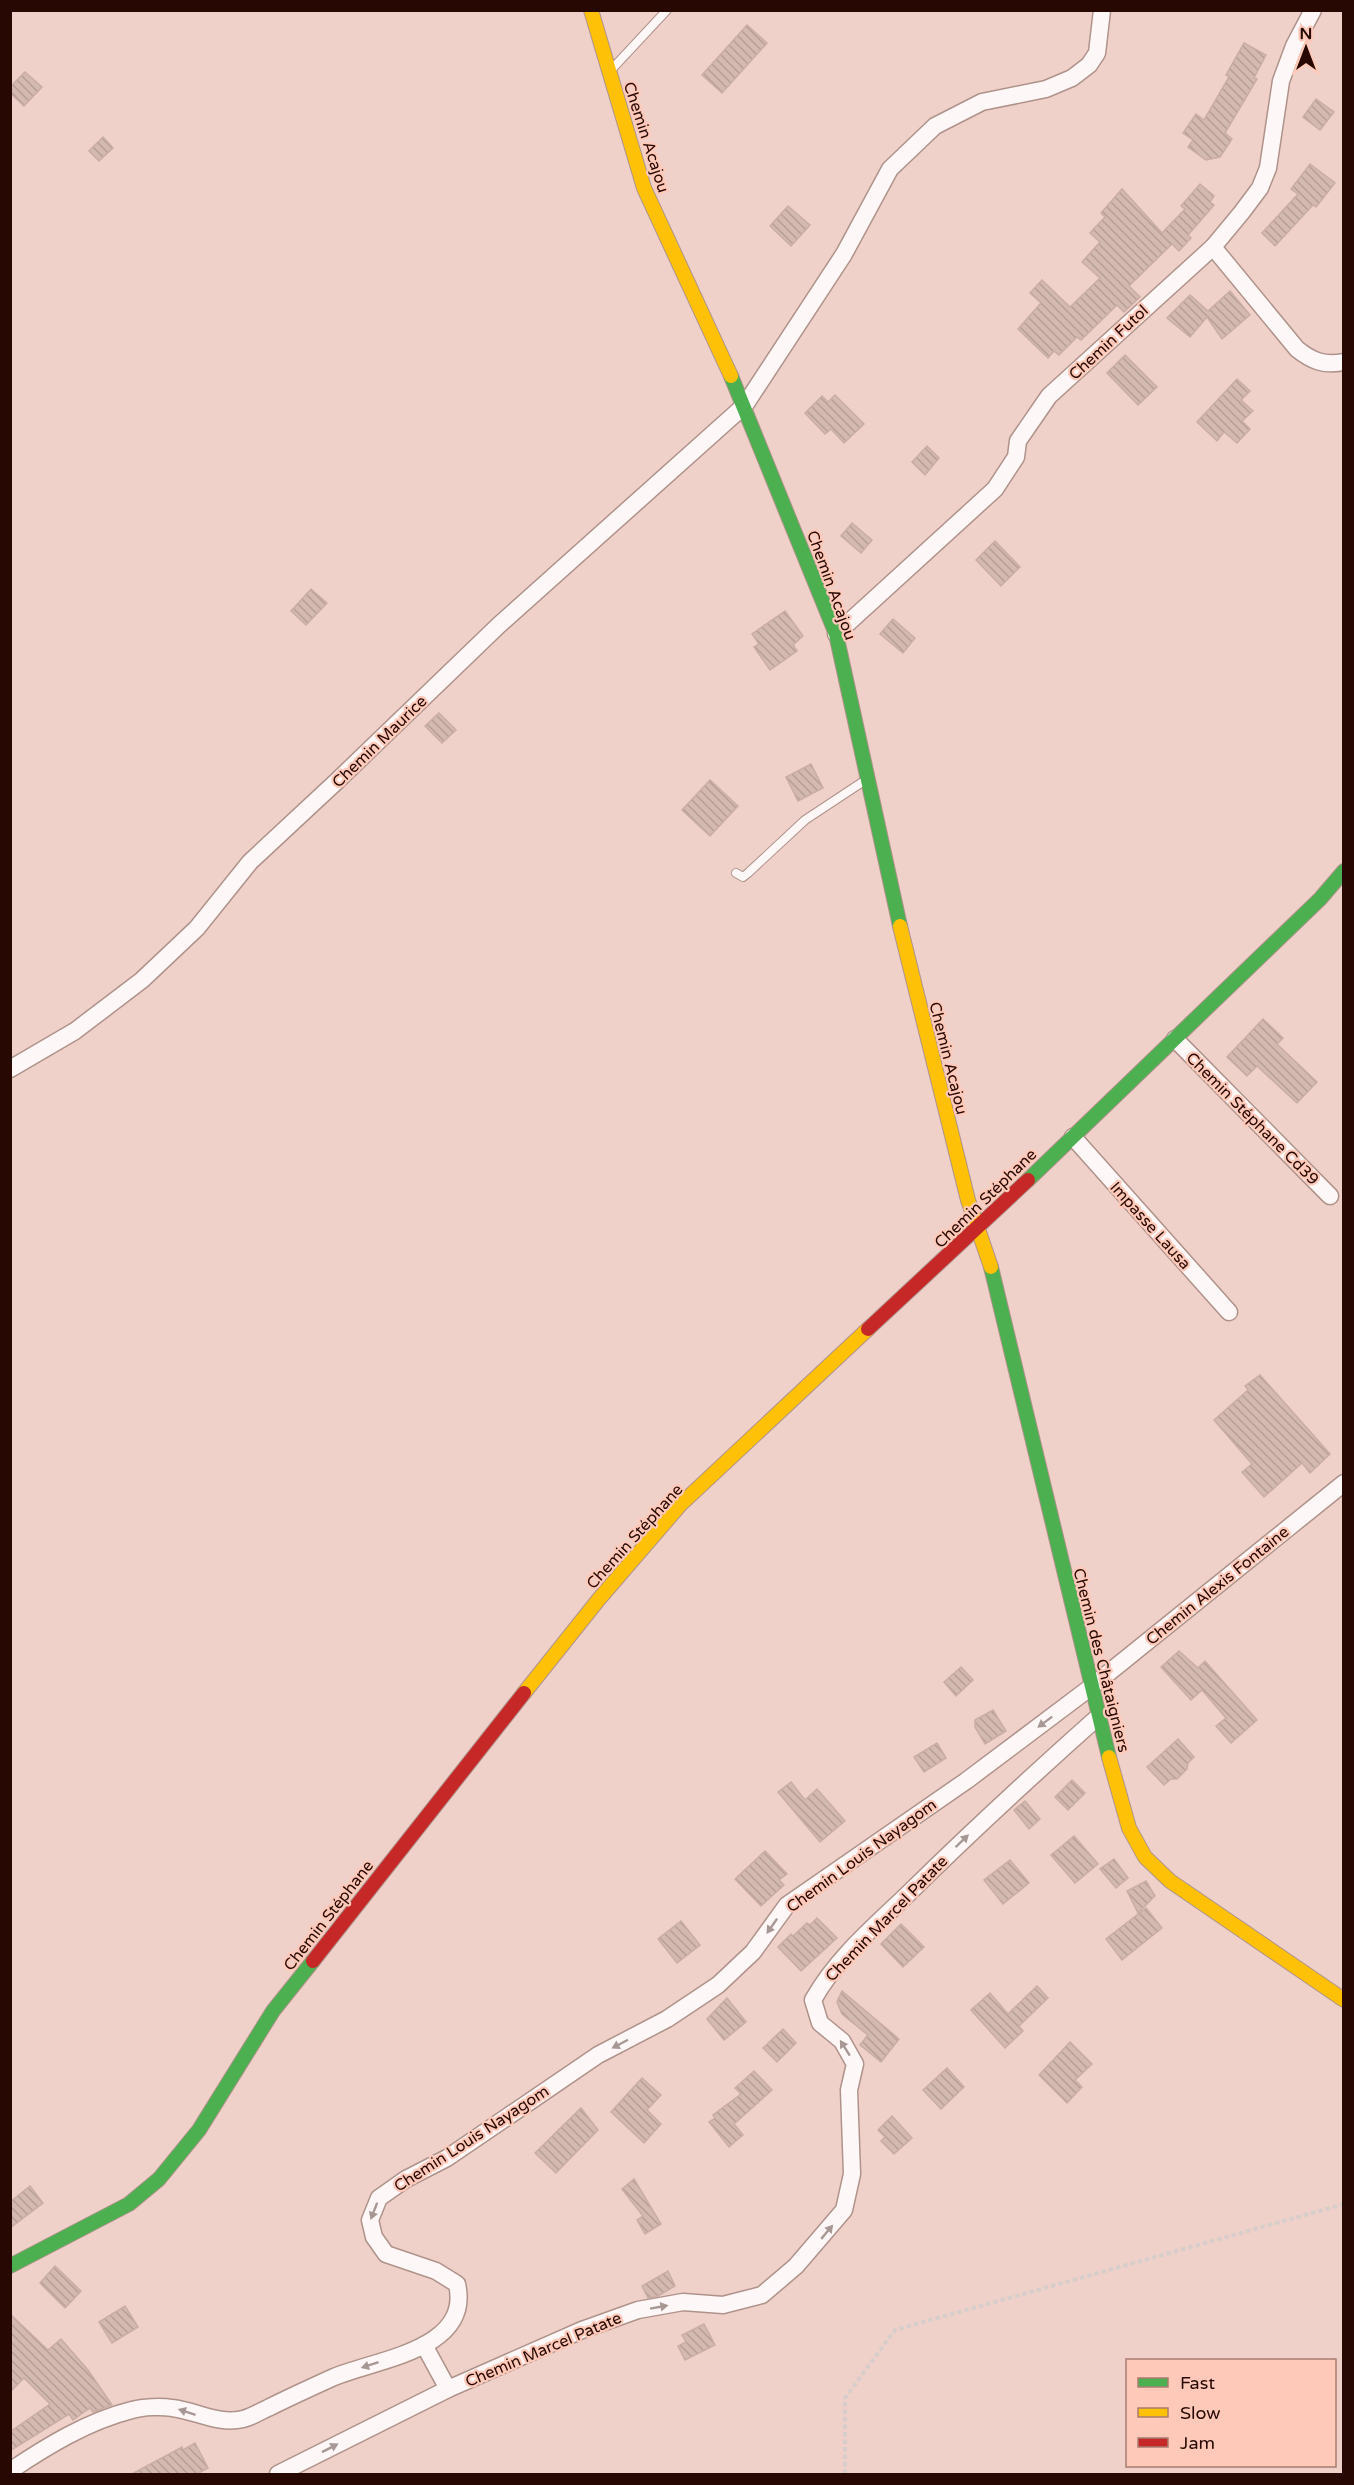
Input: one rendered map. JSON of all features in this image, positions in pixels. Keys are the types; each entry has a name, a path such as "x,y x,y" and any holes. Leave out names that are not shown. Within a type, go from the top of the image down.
{"street":[{"name":"Chemin Acajou","path":"591,10 644,188 745,405 836,634 885,867 977,1229"},
{"name":"Chemin Maurice","path":"10,1069 75,1031 142,980 197,928 249,862 499,625 745,405 844,255 890,169 935,126 982,102 1046,88 1072,78 1089,65 1097,53 1102,10"},
{"name":"Chemin Futol","path":"836,634 995,489 1016,457 1018,441 1049,396 1213,247 1260,188 1268,168 1281,81 1294,46 1313,10"},
{"path":"1213,247 1297,350 1312,361 1329,365 1344,363"},
{"name":"Chemin Stéphane","path":"10,2266 129,2204 181,2156 273,2011 599,1599 680,1505 773,1416 977,1229 1320,899 1344,870"},
{"name":"Chemin Stéphane Cd39","path":"1175,1039 1330,1196"},
{"name":"Impasse Lausa","path":"1073,1137 1228,1312"},
{"name":"Chemin des Châtaigniers","path":"977,1229 987,1252 1098,1716 1129,1828 1145,1857 1170,1881 1344,2000"},
{"name":"Chemin Alexis Fontaine","path":"1091,1687 1344,1483"},
{"name":"Chemin Louis Nayagom","path":"10,2471 44,2448 105,2419 134,2409 172,2408 208,2419 243,2419 337,2376 402,2357 436,2337 456,2317 460,2299 457,2284 436,2271 386,2254 374,2237 370,2220 379,2198 406,2179 447,2157 598,2055 667,2019 718,1985 753,1952 787,1905 966,1781 1091,1687"},
{"name":"Chemin Marcel Patate","path":"278,2475 448,2389 582,2330 638,2310 683,2302 723,2305 762,2295 796,2266 844,2210 852,2174 849,2090 855,2064 842,2041 819,2023 813,2000 826,1976 871,1929 980,1824 1098,1716"},
{"path":"424,2344 448,2389"}],"lane":[{"path":"609,72 667,10"},
{"path":"736,873 743,877 805,820 867,779"}],"path":[{"path":"845,2475 845,2398 895,2330 1344,2204"}],"building":[{"path":"747,25 767,43 722,93 702,75"},
{"path":"1244,43 1266,55 1254,78 1257,79 1225,133 1232,139 1220,157 1206,160 1188,147 1193,140 1183,133 1196,114 1204,120 1229,77 1226,75"},
{"path":"25,72 42,87 24,106 10,93 10,87"},
{"path":"1316,99 1334,112 1320,130 1303,117"},
{"path":"103,137 113,148 99,161 89,151"},
{"path":"1310,164 1335,183 1316,207 1313,205 1275,246 1262,233 1298,194 1291,189"},
{"path":"1200,184 1214,196 1210,202 1214,205 1188,235 1191,238 1179,251 1172,244 1129,286 1140,297 1124,312 1117,305 1081,340 1077,337 1059,355 1054,351 1048,358 1018,329 1041,303 1030,293 1042,280 1070,307 1100,278 1082,262 1100,242 1090,233 1105,217 1101,213 1122,189 1162,233 1185,209 1181,206"},
{"path":"788,206 810,225 791,246 770,226"},
{"path":"1230,291 1250,315 1222,339 1207,317 1190,337 1167,318 1190,295 1208,311"},
{"path":"1125,355 1157,387 1138,405 1107,373"},
{"path":"1237,379 1250,391 1241,400 1253,411 1242,421 1250,429 1237,443 1224,432 1217,441 1197,422"},
{"path":"835,395 864,424 844,443 831,429 825,434 805,413 822,396 828,402"},
{"path":"927,446 939,458 925,475 912,462"},
{"path":"852,523 872,540 861,553 841,536"},
{"path":"995,541 1020,567 1001,586 976,560"},
{"path":"311,589 327,603 306,625 291,611"},
{"path":"785,611 803,636 793,645 797,651 770,670 754,647 759,644 752,634"},
{"path":"893,619 915,638 903,653 880,634"},
{"path":"439,713 456,730 442,743 425,726"},
{"path":"811,764 823,788 798,801 786,777"},
{"path":"710,780 738,806 710,836 682,810"},
{"path":"1263,1019 1283,1038 1277,1044 1317,1082 1297,1103 1257,1066 1247,1076 1227,1057"},
{"path":"1260,1375 1330,1454 1310,1473 1302,1463 1264,1497 1242,1472 1252,1464 1214,1420 1248,1390 1245,1386"},
{"path":"1179,1651 1198,1668 1205,1661 1257,1720 1231,1743 1216,1726 1226,1718 1202,1690 1191,1700 1161,1667"},
{"path":"961,1667 973,1680 956,1696 944,1682"},
{"path":"993,1710 1006,1731 985,1744 975,1727 975,1720"},
{"path":"1178,1739 1194,1757 1177,1779 1171,1779 1164,1785 1147,1767"},
{"path":"937,1743 946,1758 924,1772 914,1757"},
{"path":"1072,1780 1085,1793 1068,1810 1055,1797"},
{"path":"791,1782 805,1800 817,1789 845,1821 820,1842 778,1792"},
{"path":"1025,1801 1040,1819 1029,1829 1014,1810"},
{"path":"1074,1836 1098,1864 1075,1883 1051,1855"},
{"path":"765,1851 787,1874 779,1880 784,1885 761,1906 735,1879"},
{"path":"1114,1859 1128,1878 1116,1888 1100,1869"},
{"path":"1010,1860 1029,1883 1003,1904 984,1880"},
{"path":"1146,1881 1155,1896 1138,1913 1127,1891"},
{"path":"1146,1908 1162,1928 1122,1960 1106,1939"},
{"path":"817,1918 837,1938 801,1971 778,1947 791,1934 793,1936 807,1923 810,1925"},
{"path":"681,1921 700,1945 677,1963 658,1939"},
{"path":"901,1924 924,1947 903,1967 881,1944"},
{"path":"1037,1986 1048,1998 1019,2026 1023,2031 1005,2048 971,2010 990,1993 1008,2014"},
{"path":"842,1991 899,2039 881,2062 860,2045 868,2035 842,2014 837,2002"},
{"path":"727,1998 746,2022 724,2040 707,2019"},
{"path":"783,2029 796,2043 777,2062 763,2048"},
{"path":"1070,2042 1092,2064 1075,2080 1082,2087 1067,2103 1039,2075"},
{"path":"947,2068 964,2087 941,2109 923,2090"},
{"path":"754,2071 772,2090 734,2124 743,2135 729,2147 709,2122 715,2118 713,2115 741,2094 735,2088"},
{"path":"642,2078 661,2095 647,2110 661,2124 644,2143 611,2112"},
{"path":"581,2108 598,2130 556,2173 535,2153"},
{"path":"892,2116 912,2138 894,2154 881,2141 885,2137 878,2130"},
{"path":"634,2179 661,2224 645,2234 637,2220 643,2216 622,2189"},
{"path":"30,2186 43,2203 10,2228 10,2202"},
{"path":"55,2266 81,2291 65,2308 40,2283"},
{"path":"668,2271 675,2286 658,2296 648,2298 642,2286"},
{"path":"125,2306 138,2327 112,2343 99,2322"},
{"path":"10,2314 48,2350 61,2339 88,2370 112,2405 93,2412 90,2408 73,2420 69,2414 10,2451 10,2432 50,2404 24,2378 10,2392"},
{"path":"704,2324 715,2345 685,2360 678,2346 686,2342 682,2335"},
{"path":"195,2443 208,2468 195,2475 130,2475 182,2447 183,2450"}],"traffic: fast":[{"path":"731,376 836,634 900,926"},
{"path":"1028,1180 1320,899 1344,871"},
{"path":"991,1267 1109,1757"},
{"path":"10,2266 129,2204 159,2179 199,2130 273,2011 313,1961"}],"traffic: slow":[{"path":"591,10 644,188 731,376"},
{"path":"900,926 968,1200 991,1267"},
{"path":"524,1693 599,1599 680,1505 868,1329"},
{"path":"1109,1757 1129,1828 1145,1857 1170,1881 1344,2000"}],"traffic: jam":[{"path":"868,1329 1028,1180"},
{"path":"313,1961 524,1693"}]}
